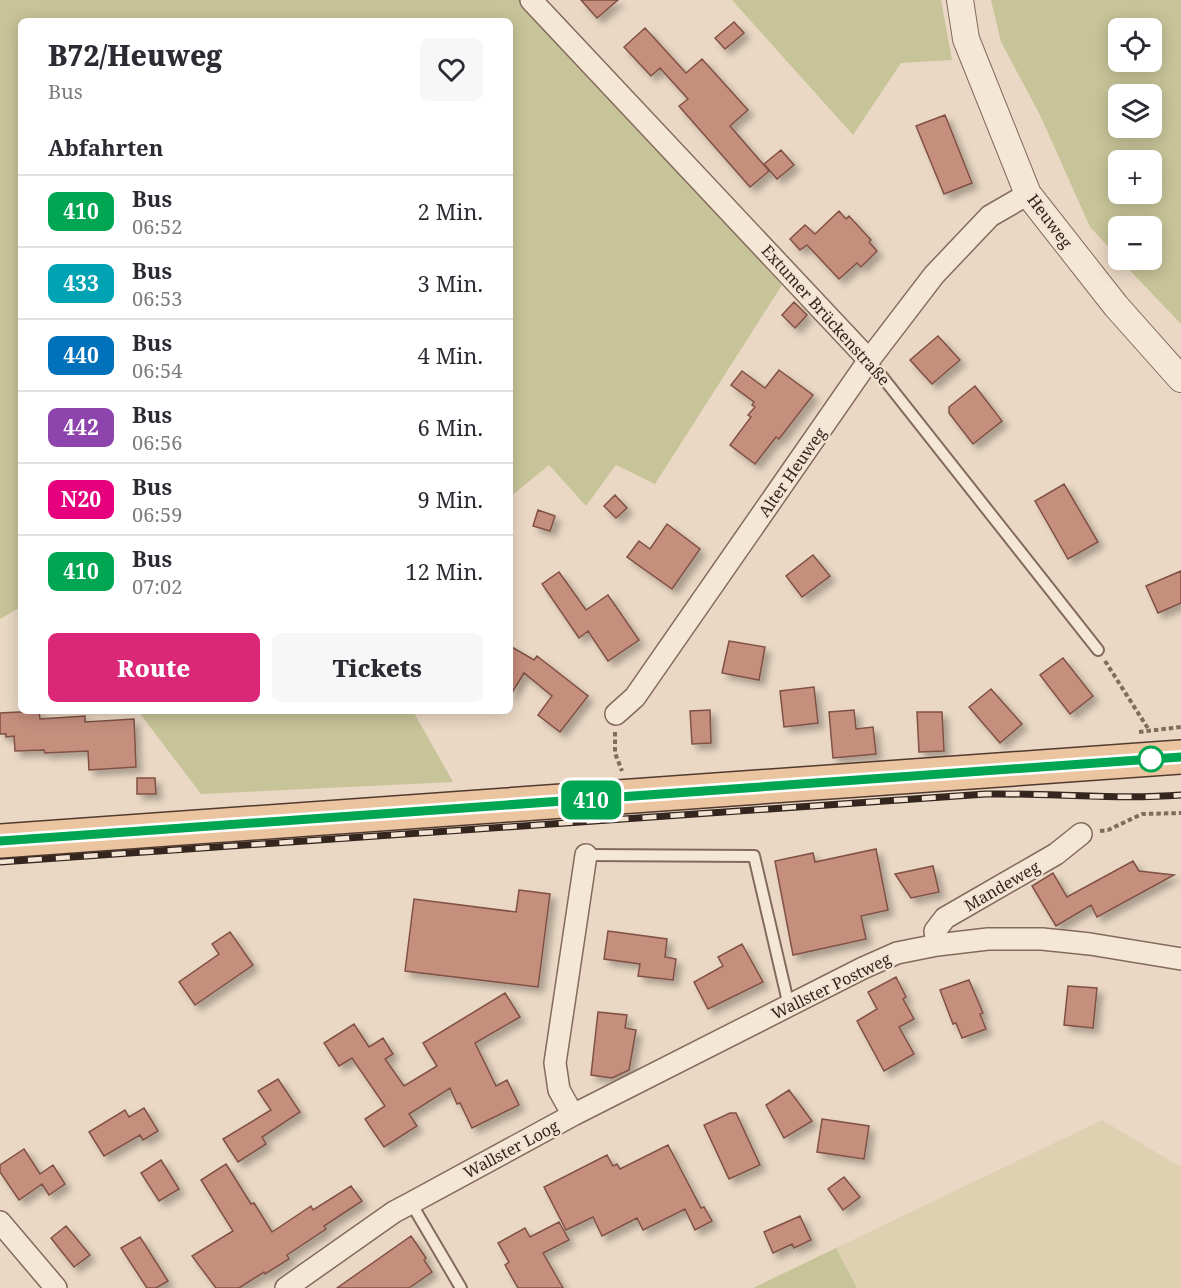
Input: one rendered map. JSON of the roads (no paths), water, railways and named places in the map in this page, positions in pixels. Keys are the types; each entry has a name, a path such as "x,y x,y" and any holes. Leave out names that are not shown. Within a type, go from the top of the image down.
{"main road":[{"path":"0,841 1181,757"}],"street":[{"name":"Extumer Brückenstraße","path":"531,0 869,360"},
{"name":"Heuweg","path":"960,0 966,39 1028,194 1116,306 1181,379"},
{"name":"Alter Heuweg","path":"616,714 635,697 869,360 934,275 990,216 1028,194"},
{"name":"Mandeweg","path":"937,945 935,931 945,918 1056,854 1081,834"},
{"name":"Wallster Loog","path":"286,1288 394,1212 573,1115 559,1090 555,1063 586,855"},
{"name":"Wallster Postweg","path":"573,1115 897,953 937,945 988,939 1042,939 1181,959"},
{"path":"0,1222 56,1288"}],"lane":[{"name":"Extumer Brückenstraße","path":"869,360 1098,650"},
{"path":"586,855 754,856 789,1006"},
{"path":"411,1203 461,1288"}],"railway":[{"path":"0,862 986,794 1132,797 1181,795"}]}
